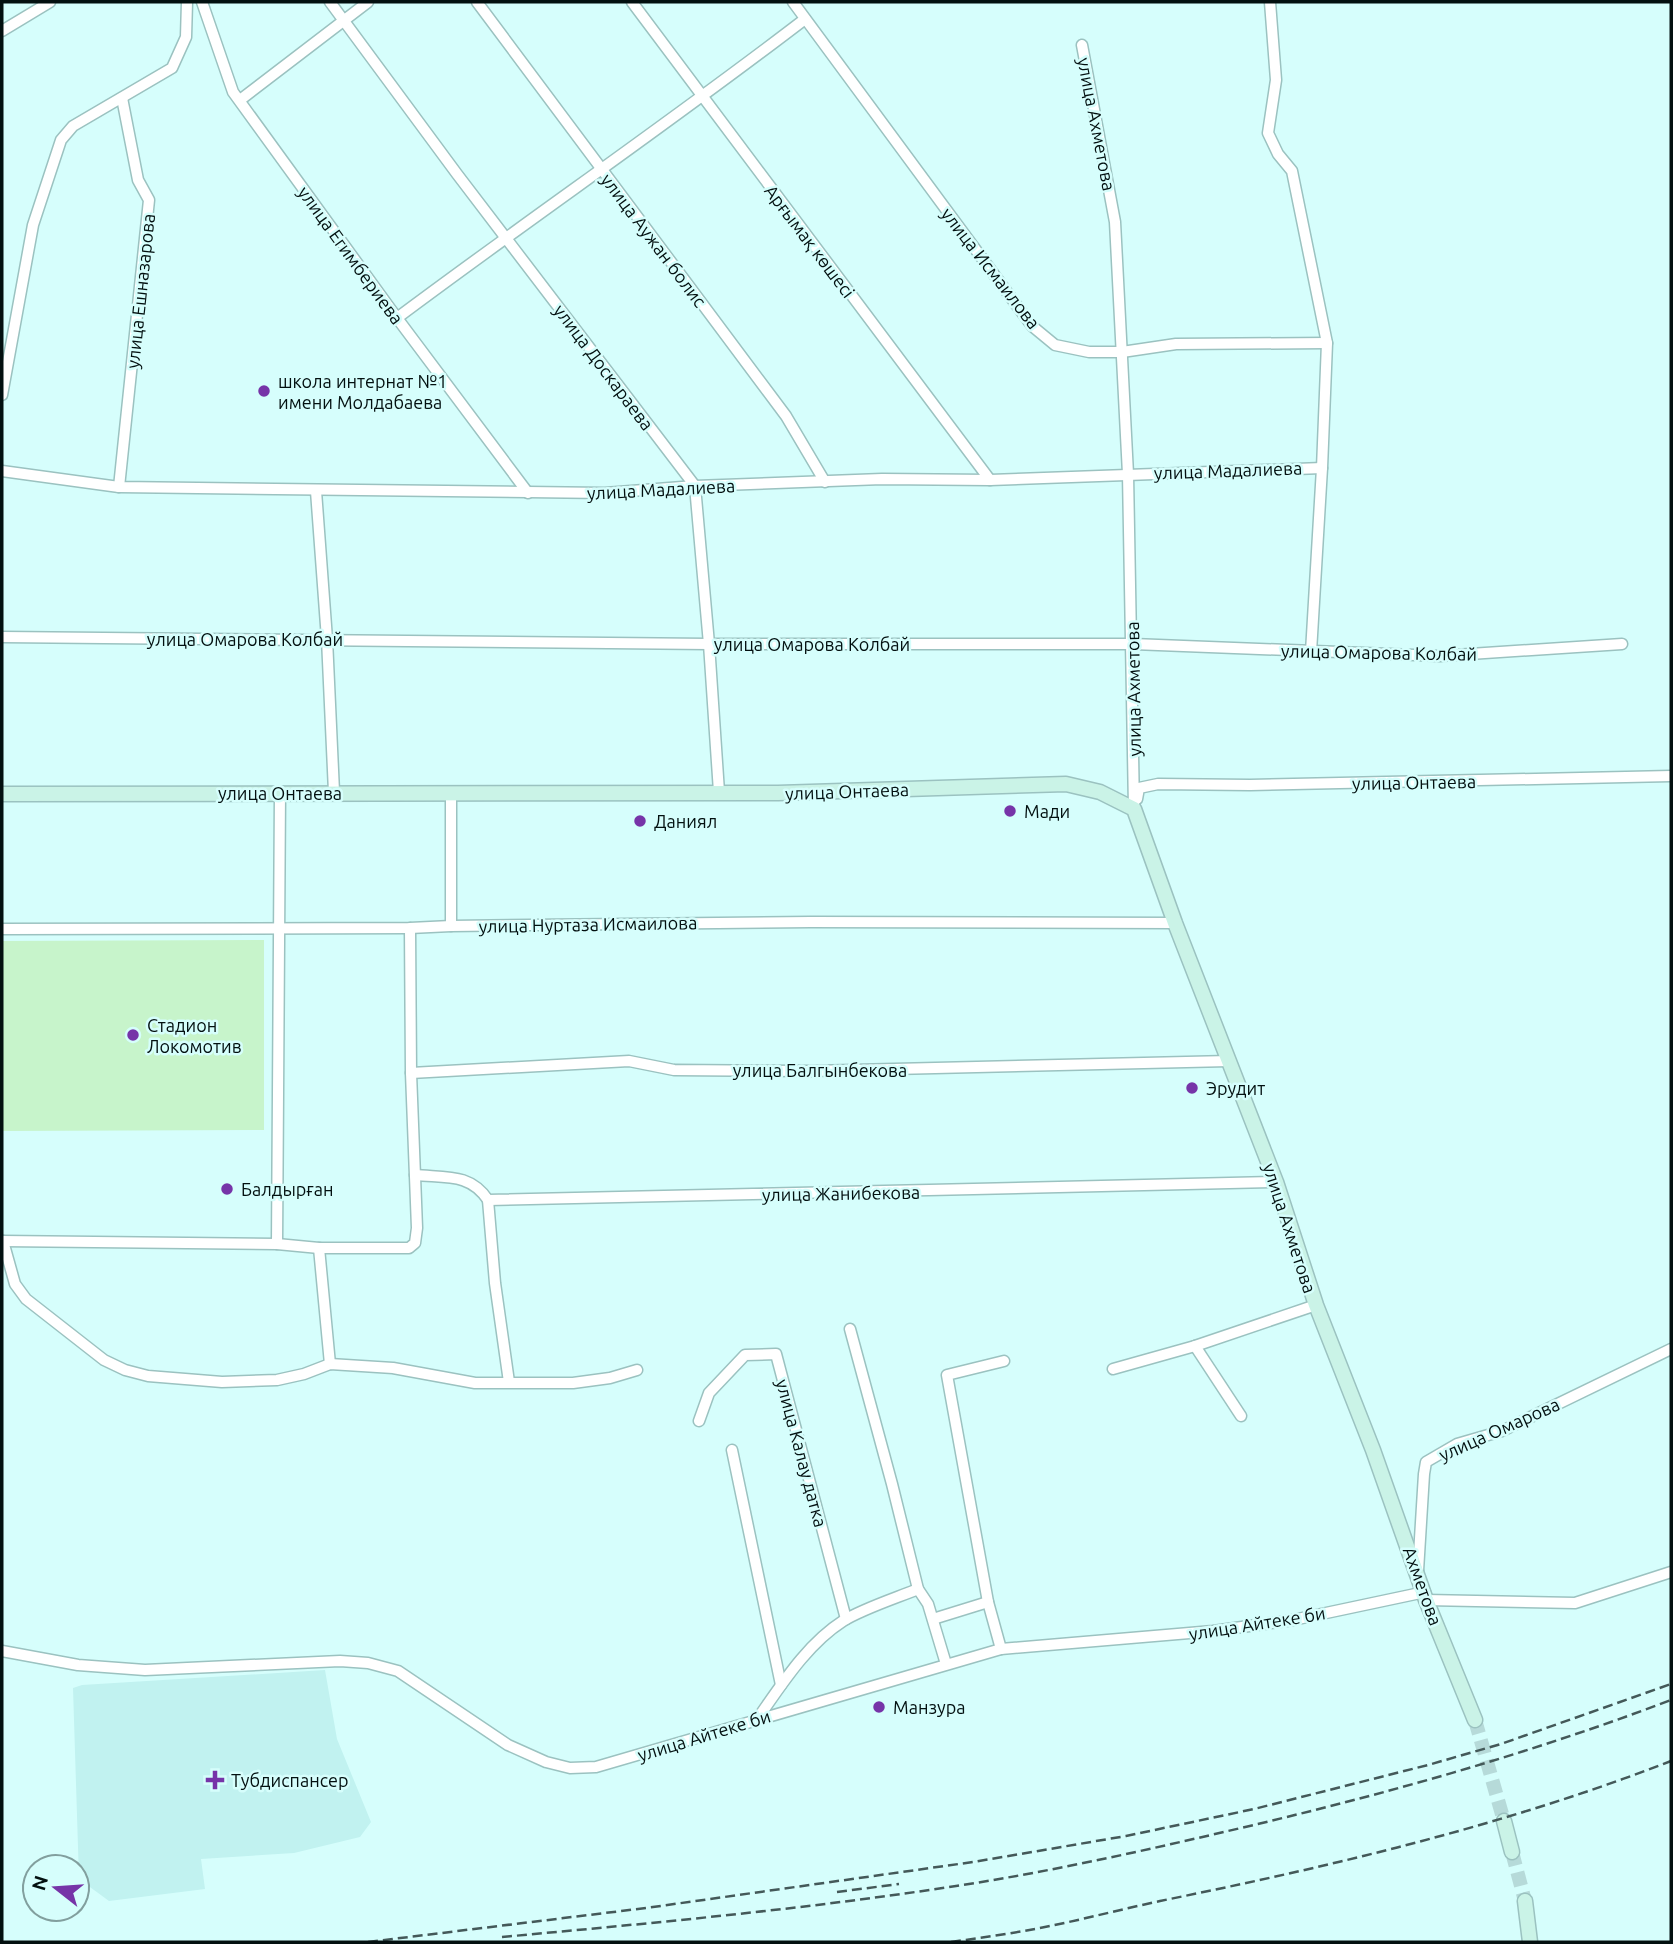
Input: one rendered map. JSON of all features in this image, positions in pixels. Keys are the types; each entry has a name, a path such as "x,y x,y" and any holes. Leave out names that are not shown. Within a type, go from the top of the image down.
{"main road":[{"name":"улица Онтаева","path":"2,794 778,793 1066,785 1100,792 1134,809"},
{"name":"улица Ахметова","path":"1134,809 1175,923 1276,1182 1316,1304 1373,1450"},
{"name":"Ахметова","path":"1373,1450 1425,1596 1475,1720"},
{"path":"1504,1821 1512,1852"},
{"path":"1525,1902 1530,1942"}],"street":[{"path":"2,31 50,2"},
{"path":"2,395 33,225 61,140 73,126 172,68 187,37 187,2"},
{"name":"улица Егимбериева","path":"202,2 233,92 528,493"},
{"name":"улица Доскараева","path":"330,2 695,486"},
{"path":"240,100 368,2"},
{"name":"улица Аужан болис","path":"477,2 786,416 825,482"},
{"name":"Арғымақ көшесі","path":"632,2 990,480"},
{"name":"улица Исмаилова","path":"793,2 1032,326 1055,345 1089,352 1122,352 1176,344 1326,343"},
{"path":"1270,2 1276,80 1268,133 1278,154 1292,171 1326,343 1311,652"},
{"path":"397,318 506,237 703,98 805,19"},
{"name":"улица Ахметова","path":"1082,45 1115,222 1128,474 1134,809"},
{"name":"улица Ешназарова","path":"119,488 149,200 138,180 122,98"},
{"name":"улица Мадалиева","path":"2,471 119,488 605,494 695,486 990,480 1322,468"},
{"path":"695,486 719,792"},
{"path":"316,491 327,639 334,792"},
{"name":"улица Омарова Колбай","path":"2,637 709,644 1132,644 1440,656 1622,644"},
{"name":"улица Онтаева","path":"1134,809 1139,788 1158,784 1264,785 1671,776"},
{"path":"277,1244 280,792"},
{"path":"451,793 451,926"},
{"name":"улица Нуртаза Исмаилова","path":"2,929 410,928 811,922 1175,923"},
{"path":"410,928 411,1073 417,1228 415,1244 409,1248 319,1248 277,1244 3,1241 15,1284 26,1299 104,1360 125,1370 161,1378 222,1382 277,1380 330,1364 393,1368 475,1383 573,1383 610,1378 637,1370"},
{"name":"улица Балгынбекова","path":"411,1073 629,1061 674,1070 811,1071 1229,1061"},
{"path":"415,1175 468,1180 480,1187 488,1200 495,1283 509,1382"},
{"name":"улица Жанибекова","path":"488,1200 1276,1182"},
{"path":"319,1248 330,1364"},
{"name":"улица Ахметова","path":"1113,1369 1195,1346 1316,1304"},
{"path":"850,1329 918,1589 928,1604 946,1664"},
{"path":"1195,1346 1241,1416"},
{"name":"улица Омарова","path":"1418,1571 1426,1462 1457,1444 1502,1431 1671,1349"},
{"name":"улица Калау датка","path":"699,1421 709,1394 745,1355 776,1354 846,1619"},
{"path":"1001,1649 988,1602 947,1375 1004,1361"},
{"path":"732,1450 781,1685"},
{"name":"улица Айтеке би","path":"2,1651 79,1665 145,1670 340,1661 368,1663 398,1671 508,1745 546,1762 570,1768 596,1767 1001,1649 1213,1631 1293,1620 1425,1596 1576,1603 1671,1572"},
{"path":"758,1718 781,1685 827,1632 846,1619 918,1589"},
{"path":"933,1619 988,1602"}],"shaded area":[{"name":"Тубдиспансер","path":"325,1670 337,1739 371,1822 360,1837 294,1853 201,1859 205,1889 109,1901 91,1888 91,1853 78,1853 73,1688 82,1685"}],"green space":[{"name":"Стадион Локомотив","path":"264,940 264,1130 2,1131 2,941"}],"tunnel":[{"path":"1475,1720 1504,1821"},
{"path":"1512,1852 1525,1901"}],"railway":[{"path":"368,1942 646,1908 973,1862 1126,1836 1254,1809 1428,1765 1501,1744 1671,1684"},
{"path":"502,1937 843,1902 1093,1861 1284,1818 1396,1789 1562,1739 1671,1700"},
{"path":"951,1942 1051,1926 1419,1842 1546,1805 1671,1761"},
{"path":"837,1892 899,1884"}],"place":[{"name":"школа интернат №1 имени Молдабаева","path":"264,391"},
{"name":"Мади","path":"1010,811"},
{"name":"Даниял","path":"640,821"},
{"name":"Стадион Локомотив","path":"133,1035"},
{"name":"Эрудит","path":"1192,1088"},
{"name":"Балдырған","path":"227,1189"},
{"name":"Манзура","path":"879,1707"},
{"name":"Тубдиспансер","path":"215,1780"}]}
